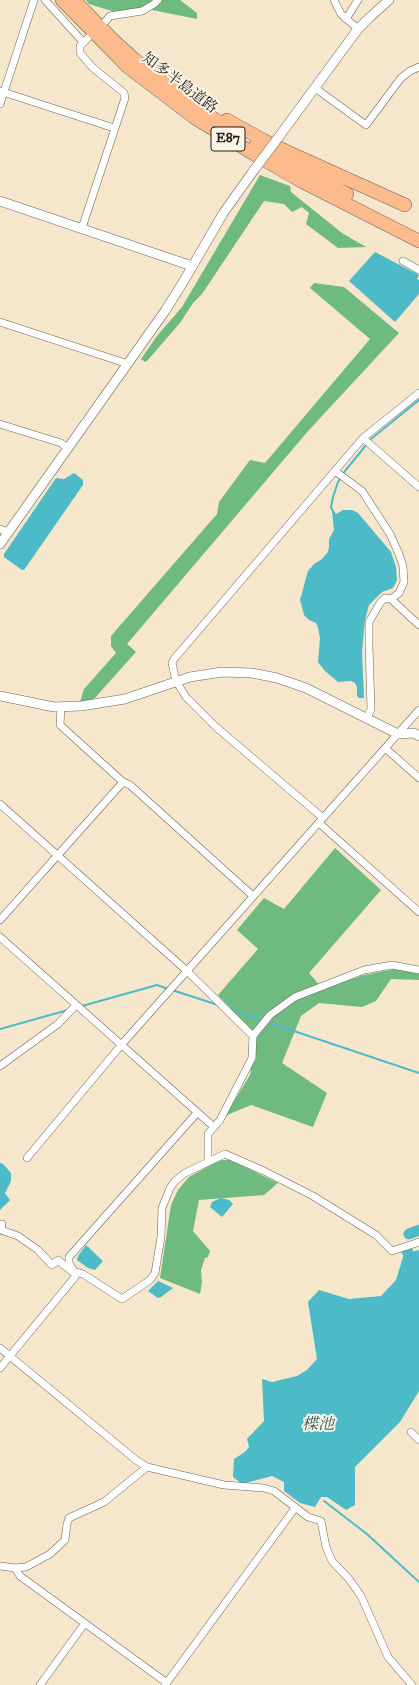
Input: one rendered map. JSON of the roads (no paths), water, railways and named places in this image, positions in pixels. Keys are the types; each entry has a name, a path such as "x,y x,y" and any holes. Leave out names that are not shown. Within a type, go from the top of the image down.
{"highway":[{"name":"知多半島道路","path":"62,0 128,67 195,118 301,181 419,241"},
{"name":"知多半島道路","path":"74,0 134,59 172,89 216,120 259,147 419,231"},
{"path":"172,89 184,94 263,140 405,205"}],"street":[{"path":"0,104 2,91 34,0"},
{"path":"44,0 86,40 79,50 83,57 124,93 125,98 82,228"},
{"path":"103,24 110,16 142,11 158,0"},
{"path":"334,0 337,9 358,30"},
{"path":"346,19 358,0"},
{"path":"0,544 4,531 67,448 165,311 224,212 254,170 358,30 375,11 389,0"},
{"path":"315,88 366,125 401,78 410,71 419,67"},
{"path":"2,91 114,128"},
{"path":"0,201 192,266"},
{"path":"403,261 419,270"},
{"path":"0,322 126,364"},
{"path":"419,393 363,438 174,658 172,663 176,681 186,697 419,912"},
{"path":"0,424 61,443 67,448"},
{"path":"363,438 419,487"},
{"path":"335,471 362,491 390,534 399,554 403,566 404,582 399,593 391,599"},
{"path":"367,718 371,709 369,622 380,603 385,598 391,599 419,625"},
{"path":"0,696 37,704 61,707 81,706 110,703 190,677 222,672 236,672 266,675 306,688 398,734 414,733 419,736"},
{"path":"61,707 60,725 123,782 130,785 253,896"},
{"path":"26,1158 122,1044 419,710"},
{"path":"385,748 419,778"},
{"path":"0,920 123,782"},
{"path":"0,804 187,971 253,1036"},
{"path":"0,937 214,1127"},
{"path":"208,1162 208,1134 220,1120 252,1058 253,1036 270,1015 295,997 327,983 364,970 392,965 419,970"},
{"path":"0,1066 58,1024 76,1005"},
{"path":"0,1368 74,1277 74,1271 69,1263 69,1256 197,1113"},
{"path":"0,1224 2,1224 1,1230 18,1236 38,1250 52,1265 58,1260 71,1271 83,1274 120,1299 124,1299 150,1280 155,1272 161,1237 162,1208 170,1188 175,1181 185,1173 225,1154 264,1171 313,1196 376,1235 392,1251 419,1242"},
{"path":"0,1348 136,1460 147,1467 224,1485 264,1488 274,1491 280,1494 295,1508 308,1517 321,1521 326,1547 332,1562 349,1579 361,1596 388,1657 412,1685"},
{"path":"411,1432 419,1440"},
{"path":"0,1566 16,1568 31,1565 50,1554 65,1540 69,1518 104,1502 147,1467"},
{"path":"16,1568 20,1576 166,1684 295,1508"},
{"path":"40,1685 85,1623"}],"water":[{"path":"375,252 419,275 417,279 419,280 419,294 395,322 349,281"},
{"path":"74,473 83,480 83,485 24,570 22,570 4,557 4,554 56,478 64,479"},
{"path":"343,510 352,510 358,513 391,552 396,567 397,580 393,588 382,592 369,605 365,620 362,652 364,698 359,698 357,696 357,687 355,683 351,681 338,682 325,671 318,662 320,638 318,628 316,623 309,620 304,615 300,600 308,571 328,552 329,539 334,530 332,512 334,511 336,514"},
{"path":"0,1163 3,1164 11,1173 11,1181 5,1193 10,1200 0,1210"},
{"path":"221,1198 229,1200 233,1204 222,1217 210,1207 212,1202"},
{"path":"86,1245 103,1261 95,1270 88,1268 77,1260 78,1256"},
{"name":"楪池","path":"419,1250 419,1391 400,1422 355,1467 355,1505 346,1510 327,1497 321,1497 315,1507 300,1503 284,1491 284,1482 272,1476 242,1484 233,1477 234,1459 245,1452 249,1447 247,1439 264,1421 262,1379 272,1382 297,1376 307,1370 317,1359 308,1302 319,1290 349,1299 381,1296 396,1280 404,1254"},
{"path":"158,1281 173,1288 158,1298 148,1291"}],"waterway":[{"path":"334,514 331,507 333,497 338,482 345,471 371,439 419,400"},
{"path":"82,1006 157,985 168,989"},
{"path":"172,990 218,1005"},
{"path":"229,1009 263,1020"},
{"path":"0,1029 68,1010"},
{"path":"267,1022 419,1073"},
{"path":"409,1234 419,1230"},
{"name":"楪池","path":"407,1251 419,1271"},
{"path":"324,1501 367,1534 419,1582"}]}
